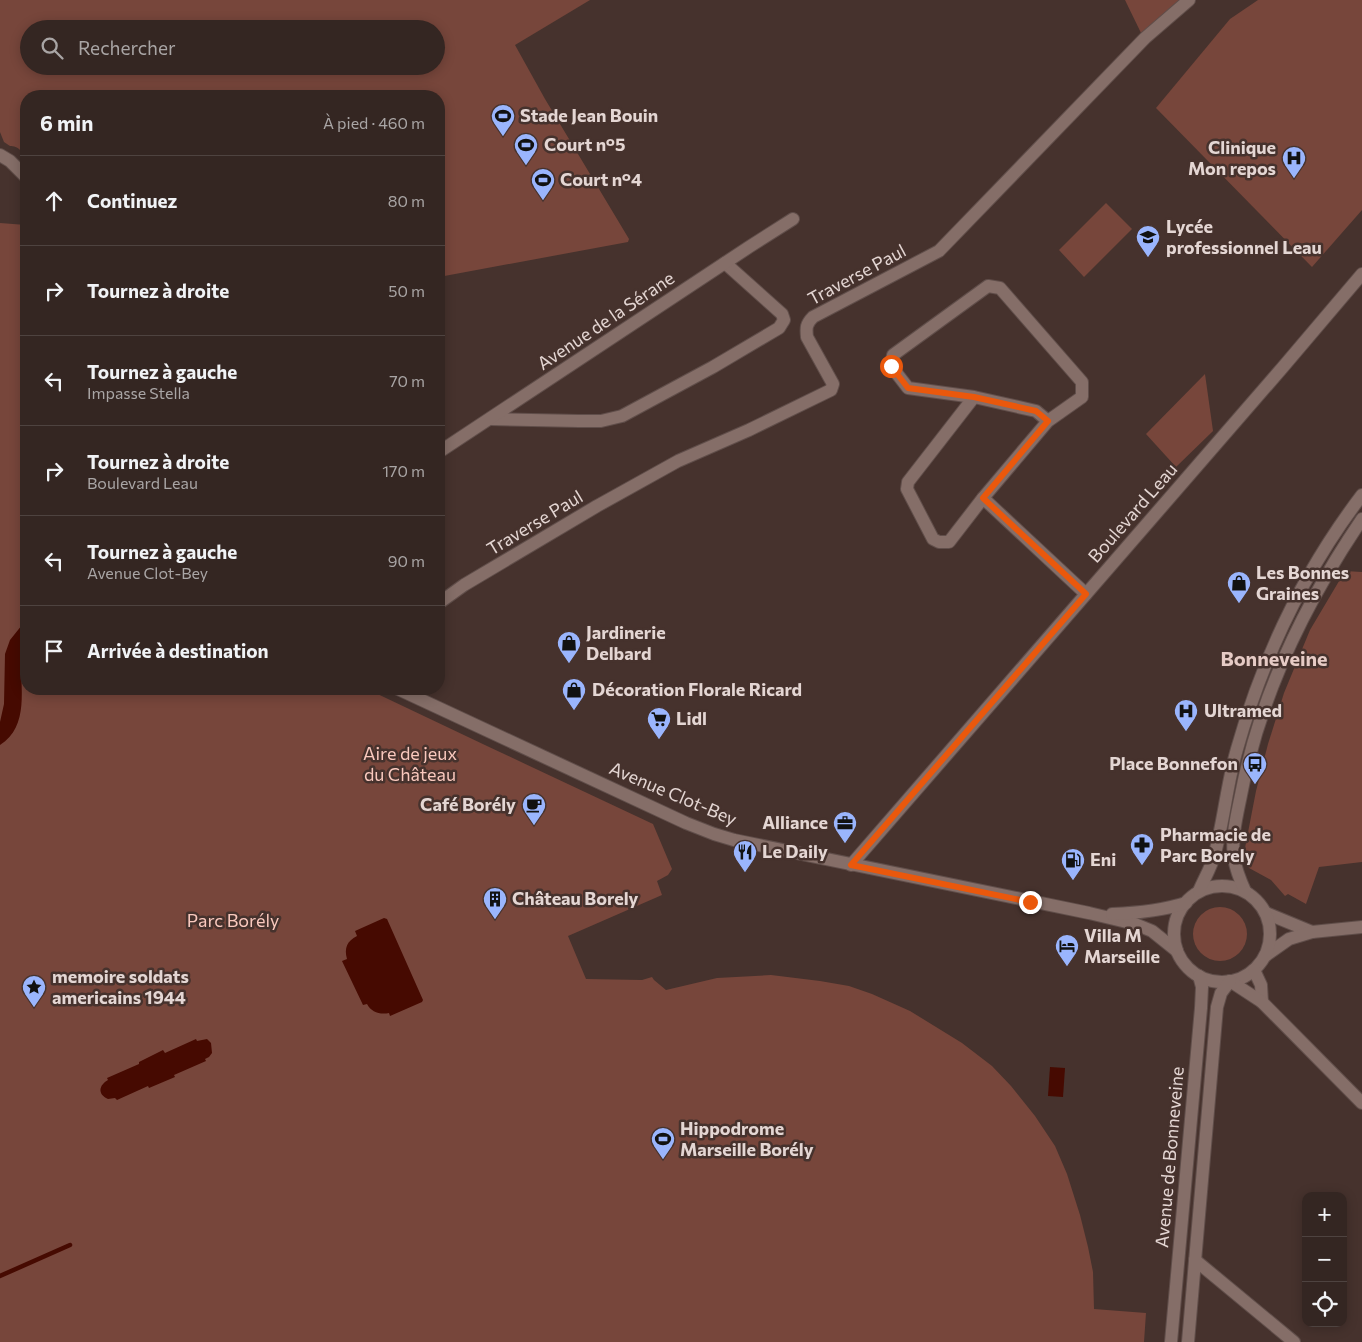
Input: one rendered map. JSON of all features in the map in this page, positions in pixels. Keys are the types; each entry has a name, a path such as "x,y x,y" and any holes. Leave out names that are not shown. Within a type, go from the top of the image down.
{"street":[{"name":"Traverse Paul","path":"445,599 464,585 597,506 678,461 749,430 832,390 832,384 807,337 806,328 808,322 813,317 940,251 1138,45 1189,0"},
{"path":"0,155 10,161 20,171"},
{"name":"Avenue de la Sérane","path":"445,448 793,219"},
{"path":"490,419 601,421 622,416 713,367 779,328 784,320 782,314 725,263"},
{"name":"Boulevard Leau","path":"851,865 1288,362 1362,274"},
{"path":"974,397 908,482 907,489 933,539 939,542 949,542 983,498 1048,421 1082,397 1082,382 1000,288 988,286 893,355 891,366 908,388 974,397 1036,411 1048,421"},
{"path":"1199,891 1215,854 1230,777 1245,721 1274,643 1310,572 1362,495"},
{"path":"983,498 1086,594"},
{"path":"1245,891 1234,857 1234,842 1244,781 1256,732 1277,673 1306,609 1331,565 1362,519"},
{"name":"Avenue Clot-Bey","path":"411,695 696,828 734,840 1135,924 1152,932 1177,951"},
{"path":"1265,956 1270,934 1266,913 1261,904 1245,891 1224,886 1213,886 1199,891 1186,903 1177,917 1174,934 1177,951 1189,968 1199,976 1214,981 1230,981 1243,977 1254,970 1265,956 1289,939 1312,932 1362,927"},
{"name":"Avenue Clot-Bey","path":"1097,915 1137,913 1165,909 1186,903"},
{"path":"1266,913 1312,932"},
{"path":"1254,970 1261,985 1262,1002"},
{"name":"Avenue de Bonneveine","path":"1170,1342 1201,1008 1202,987 1199,976"},
{"path":"1230,981 1262,1002 1362,1104"},
{"name":"Avenue de Bonneveine","path":"1188,1342 1218,1007 1221,993 1230,981"},
{"path":"1195,1260 1294,1342"}],"green space":[{"name":"Stade Jean Bouin","path":"0,0 590,0 515,45 629,239 628,242 445,276 445,90 20,90 20,151 16,147 4,142 0,132"},
{"path":"1125,0 1183,0 1142,35"},
{"name":"Clinique Mon repos","path":"1258,0 1362,0 1362,210 1312,267 1156,108 1230,19"},
{"path":"1106,203 1132,229 1084,277 1059,250"},
{"path":"0,223 20,225 20,695 380,695 653,824 672,869 668,875 657,881 662,895 568,936 586,979 642,980 652,977 666,990 717,978 771,975 849,986 910,1011 962,1043 992,1066 1035,1116 1055,1146 1067,1174 1088,1247 1093,1272 1094,1309 1146,1313 1144,1342 0,1342"},
{"path":"1205,374 1213,431 1176,467 1146,434"},
{"path":"1345,571 1362,572 1362,862 1319,867 1306,904 1288,894 1285,896 1271,880 1249,868 1245,861 1245,848 1256,791 1284,693 1310,630"},
{"path":"1220,907 1230,909 1239,915 1245,924 1247,934 1245,944 1239,953 1230,959 1220,961 1210,959 1201,953 1195,944 1193,934 1195,924 1201,915 1210,909"}],"shaded area":[{"path":"20,628 20,695 22,695 20,717 9,737 0,745 0,722 4,704 5,654 10,640"},
{"path":"384,918 387,919 423,1000 390,1016 389,1013 373,1011 367,1004 363,1005 342,961 347,959 346,948 349,943 357,936 355,931"},
{"path":"196,1039 197,1041 207,1039 211,1043 212,1053 205,1059 206,1061 174,1075 175,1077 149,1088 148,1086 117,1100 115,1098 108,1099 102,1095 100,1090 108,1080 107,1078 139,1064 139,1062 163,1050 165,1053"},
{"path":"1050,1067 1065,1068 1063,1097 1048,1096"}],"waterway":[{"path":"0,1276 70,1245"}],"place":[{"name":"Stade Jean Bouin","path":"503,137"},
{"name":"Court n°5","path":"526,166"},
{"name":"Clinique Mon repos","path":"1294,179"},
{"name":"Court n°4","path":"543,201"},
{"name":"Lycée professionnel Leau","path":"1148,258"},
{"name":"Les Bonnes Graines","path":"1239,604"},
{"name":"Jardinerie Delbard","path":"569,664"},
{"name":"Décoration Florale Ricard","path":"574,711"},
{"name":"Ultramed","path":"1186,732"},
{"name":"Lidl","path":"659,740"},
{"name":"Place Bonnefon","path":"1255,785"},
{"name":"Café Borély","path":"534,826"},
{"name":"Alliance","path":"845,844"},
{"name":"Pharmacie de Parc Borely","path":"1142,866"},
{"name":"Le Daily","path":"745,873"},
{"name":"Eni","path":"1073,881"},
{"name":"Château Borely","path":"495,920"},
{"name":"Villa M Marseille","path":"1067,967"},
{"name":"memoire soldats americains 1944","path":"34,1008"},
{"name":"Hippodrome Marseille Borély","path":"663,1160"}],"district":[{"name":"Bonneveine","path":"1274,659"}],"route":[{"path":"891,366 908,388 974,397 1036,411 1048,421 983,498 1086,594 851,865 1030,902"}],"park label":[{"name":"Aire de jeux du Château","path":"410,764"},
{"name":"Parc Borély","path":"233,921"}]}
